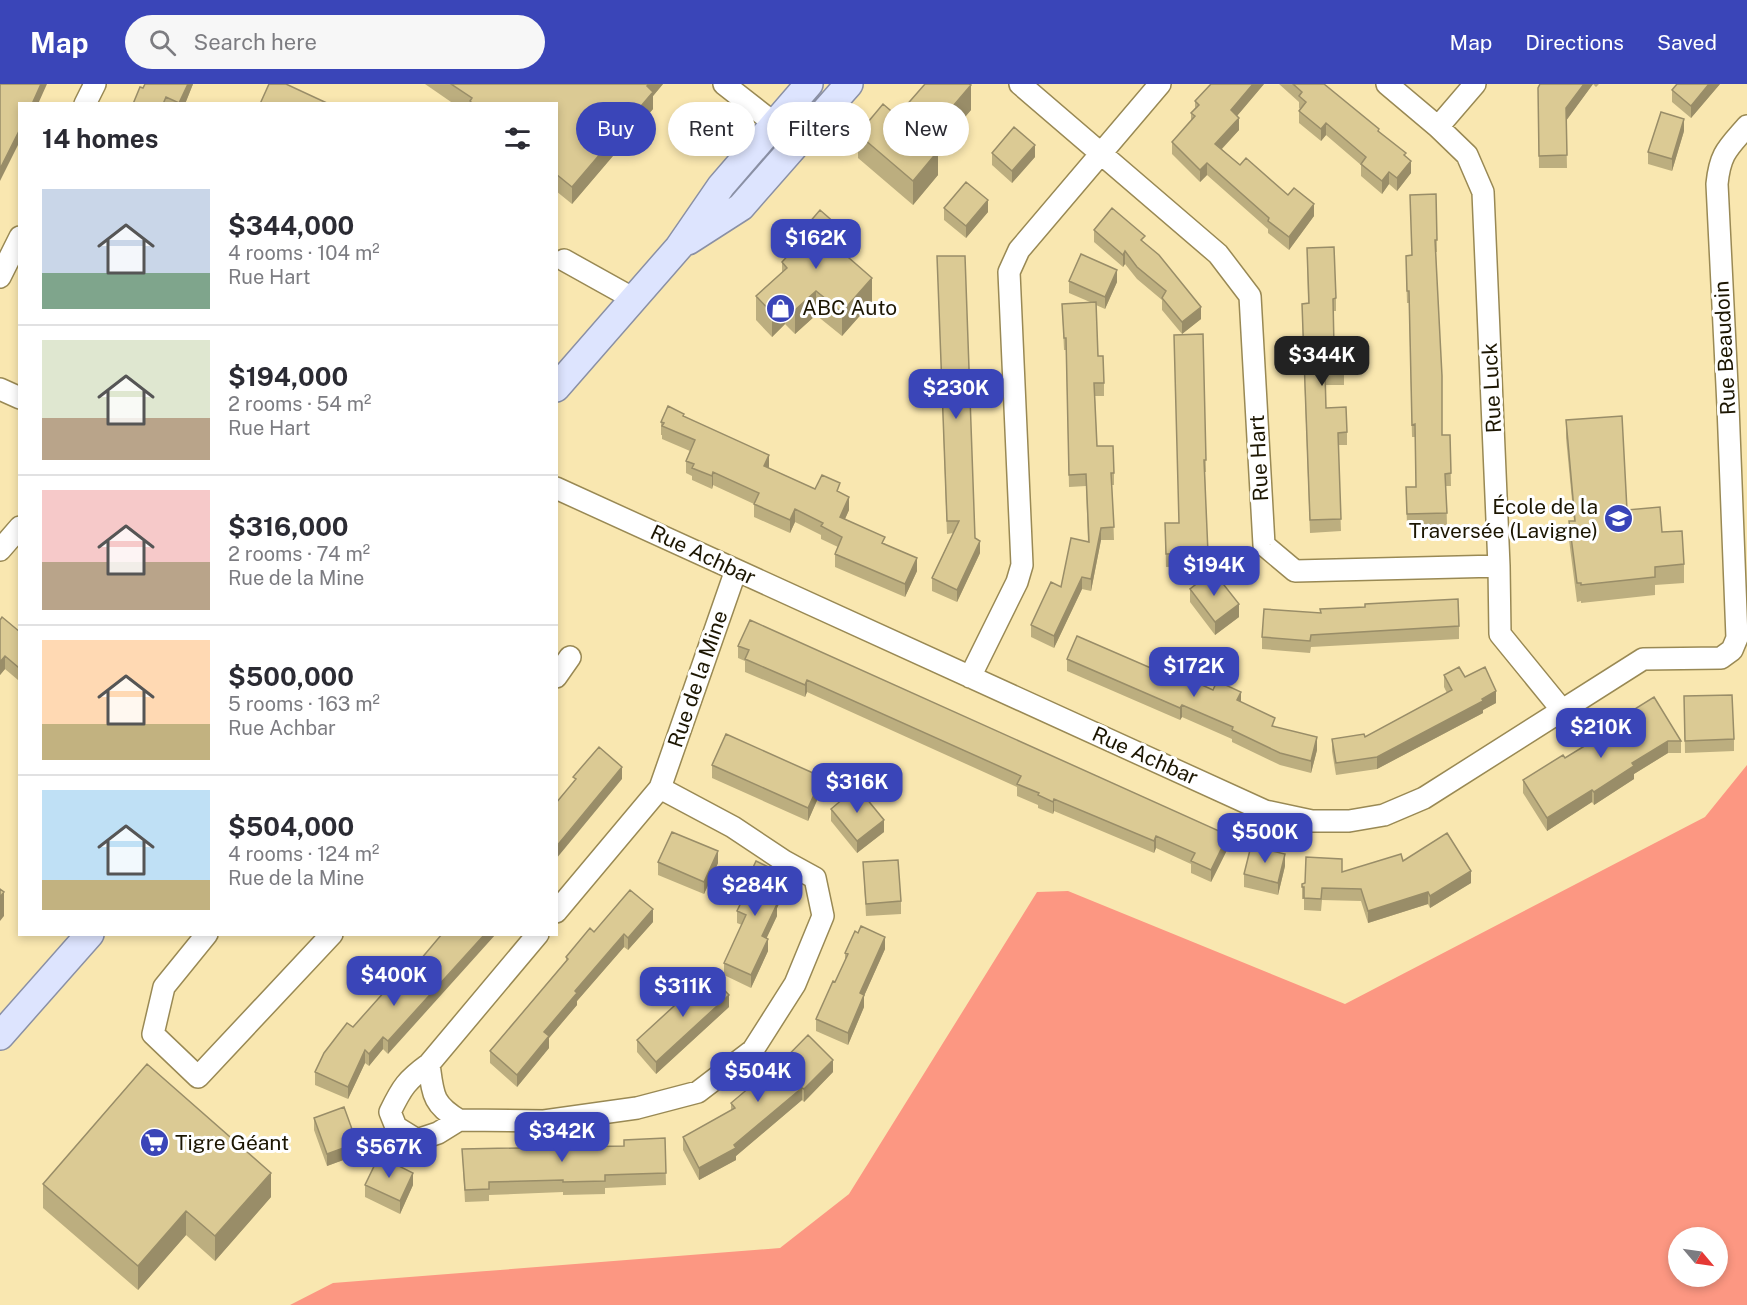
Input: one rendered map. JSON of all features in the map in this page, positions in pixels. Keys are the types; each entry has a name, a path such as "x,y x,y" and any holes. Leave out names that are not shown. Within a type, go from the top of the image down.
{"main road":[{"path":"794,102 809,84"},
{"path":"679,247 741,207 849,84"},
{"path":"558,386 679,247 721,186 767,133"},
{"path":"0,1036 88,936"}],"street":[{"path":"86,102 95,84"},
{"path":"724,84 767,118"},
{"name":"Rue Hart","path":"1020,84 1218,254 1250,296 1264,545 1294,571 1499,566"},
{"path":"970,677 1017,582 1022,565 1009,272 1019,250 1099,153 1160,84"},
{"name":"Rue Luck","path":"1387,84 1467,155 1483,192 1500,634 1562,710"},
{"path":"1438,127 1475,84"},
{"name":"Rue Beaudoin","path":"1732,650 1737,638 1738,406 1717,184 1719,164 1727,150 1747,126"},
{"path":"0,277 18,241"},
{"path":"564,260 634,299"},
{"path":"0,389 18,398"},
{"name":"Rue Achbar","path":"558,489 1265,811 1312,821 1349,821 1384,815 1424,798 1644,659 1721,658 1732,650"},
{"path":"0,550 18,529"},
{"name":"Rue de la Mine","path":"558,910 660,788 736,570"},
{"path":"558,674 570,657"},
{"path":"429,1064 433,1094 443,1111 459,1120 544,1121 637,1108 698,1092 753,1050 795,984 823,916 815,878 784,861 733,827 660,788"},
{"path":"205,936 164,987 153,1034 198,1077 330,936"},
{"path":"459,1120 438,1133 417,1140 396,1127 390,1112 409,1079 429,1064 536,936"}],"shaded area":[{"path":"1747,765 1747,1305 290,1305 333,1283 780,1248 849,1194 1037,892 1068,891 1345,1004 1705,817"}],"building":[{"path":"0,84 41,84 33,102 18,102 18,133 0,169"},
{"path":"145,84 188,84 179,102 166,97 164,102 134,102 140,87 143,88"},
{"path":"269,84 286,84 325,102 261,102"},
{"path":"451,84 649,84 647,86 653,92 644,102 576,102 576,156 598,156 572,187 558,176 558,102 470,101 472,98"},
{"path":"925,84 971,85 957,102 909,102"},
{"path":"1211,84 1253,84 1231,110 1239,118 1215,144 1240,165 1246,158 1288,195 1294,188 1314,204 1289,237 1268,221 1269,218 1207,163 1200,170 1172,142 1195,116 1191,113 1199,105 1195,101"},
{"path":"1293,84 1324,84 1379,129 1378,131 1406,153 1404,155 1411,161 1397,178 1389,172 1382,181 1361,164 1366,157 1326,123 1321,129 1299,111 1306,102 1299,96 1302,92"},
{"path":"1540,84 1584,84 1566,108 1567,155 1539,156 1538,88"},
{"path":"1677,84 1709,84 1691,106 1672,90"},
{"path":"883,104 883,155 871,145 871,118"},
{"path":"1661,112 1684,119 1672,159 1648,152"},
{"path":"1014,127 1035,145 1012,171 992,153"},
{"path":"884,156 934,156 913,181"},
{"path":"966,182 988,200 966,226 944,208"},
{"path":"1436,194 1437,240 1435,240 1442,376 1442,435 1450,435 1451,473 1445,474 1447,513 1407,514 1406,487 1416,487 1406,256 1412,255 1410,195"},
{"path":"1112,208 1145,236 1141,240 1159,255 1201,307 1182,322 1162,298 1166,291 1137,267 1125,251 1123,255 1094,230"},
{"path":"820,210 844,231 833,244 872,278 842,312 816,291 795,310 785,300 772,313 756,296 787,268 782,262 794,249 789,246"},
{"path":"1334,247 1336,298 1333,299 1334,347 1343,347 1344,372 1325,373 1326,408 1346,407 1347,432 1338,433 1341,519 1310,520 1302,304 1309,303 1307,248"},
{"path":"1081,254 1117,270 1105,297 1069,281"},
{"path":"937,256 965,256 975,538 980,541 957,590 932,578 959,521 947,521"},
{"path":"1096,302 1098,356 1103,356 1104,383 1094,383 1097,446 1113,446 1114,473 1111,473 1114,527 1101,528 1091,579 1082,577 1054,636 1031,625 1051,582 1061,587 1071,538 1089,542 1086,474 1069,475 1066,338 1064,338 1062,304"},
{"path":"1203,334 1206,460 1204,460 1208,553 1166,554 1165,523 1179,523 1174,335"},
{"path":"668,406 684,414 683,416 769,455 764,466 815,489 822,475 840,483 837,491 849,497 840,517 885,537 882,543 917,558 905,584 835,554 842,537 821,526 823,523 795,509 790,520 754,504 759,493 713,472 712,476 692,468 694,464 686,461 695,440 662,426 664,423 661,422"},
{"path":"1622,416 1627,510 1660,507 1662,532 1682,531 1684,564 1655,567 1655,577 1581,585 1577,583 1569,521 1575,521 1566,420"},
{"path":"1213,571 1239,604 1215,622 1190,589"},
{"path":"1458,599 1459,626 1311,635 1310,641 1262,637 1264,609 1321,613 1320,609 1365,607 1365,604"},
{"path":"2,617 18,630 18,667 5,656 0,662 0,620"},
{"path":"750,620 1228,835 1211,870 1191,861 1195,853 1156,836 1154,841 1054,799 1053,802 1017,784 1021,776 807,680 805,685 745,659 749,650 738,646"},
{"path":"1077,636 1160,672 1162,667 1213,690 1217,681 1241,692 1237,700 1275,718 1272,726 1317,737 1311,761 1280,753 1232,730 1233,727 1182,705 1180,708 1067,659"},
{"path":"1459,667 1465,677 1485,667 1496,691 1482,699 1483,701 1377,757 1336,763 1332,739 1364,734 1365,737 1452,690 1444,675"},
{"path":"1732,695 1734,739 1685,741 1684,696"},
{"path":"1654,697 1681,741 1668,741 1632,763 1634,766 1594,792 1592,790 1547,818 1523,780 1563,755 1565,758 1591,742 1616,726 1614,722"},
{"path":"726,734 822,777 808,808 712,765"},
{"path":"599,747 622,767 558,845 558,801 576,779 573,777"},
{"path":"857,787 884,820 857,841 831,809"},
{"path":"672,832 718,851 704,882 658,862"},
{"path":"1447,833 1471,871 1430,896 1428,892 1368,911 1361,889 1322,888 1321,899 1304,898 1302,884 1305,883 1306,857 1342,859 1342,872 1401,854 1403,861"},
{"path":"1251,846 1285,854 1278,883 1244,874"},
{"path":"898,860 901,901 866,904 863,862"},
{"path":"756,861 787,876 774,902 777,904 762,936 768,939 751,975 724,963 746,915 737,911 750,884 746,883"},
{"path":"630,890 653,909 628,938 624,934 575,991 577,993 544,1032 549,1036 517,1075 490,1051 568,959 566,957 590,928 594,932"},
{"path":"861,926 885,937 860,993 864,995 848,1033 816,1019 848,954 845,953 855,931 858,933"},
{"path":"440,936 483,936 388,1041 383,1037 369,1054 365,1050 348,1087 315,1072 324,1053 347,1023 353,1027 394,981 399,985"},
{"path":"709,974 729,995 656,1062 637,1040"},
{"path":"808,1035 833,1060 804,1089 802,1088 734,1145 736,1148 699,1168 683,1137 735,1108 731,1103 763,1076 765,1079"},
{"name":"Tigre Géant","path":"147,1064 271,1173 215,1236 186,1211 138,1266 43,1184"},
{"path":"344,1107 357,1143 327,1154 314,1118"},
{"path":"665,1138 666,1173 605,1175 605,1181 489,1182 489,1189 465,1190 462,1149 624,1146 624,1140"},
{"path":"379,1156 413,1173 400,1201 365,1185"}],"place":[{"name":"ABC Auto","path":"781,308"},
{"name":"École de la Traversée (Lavigne)","path":"1619,519"},
{"name":"Tigre Géant","path":"154,1143"}]}
